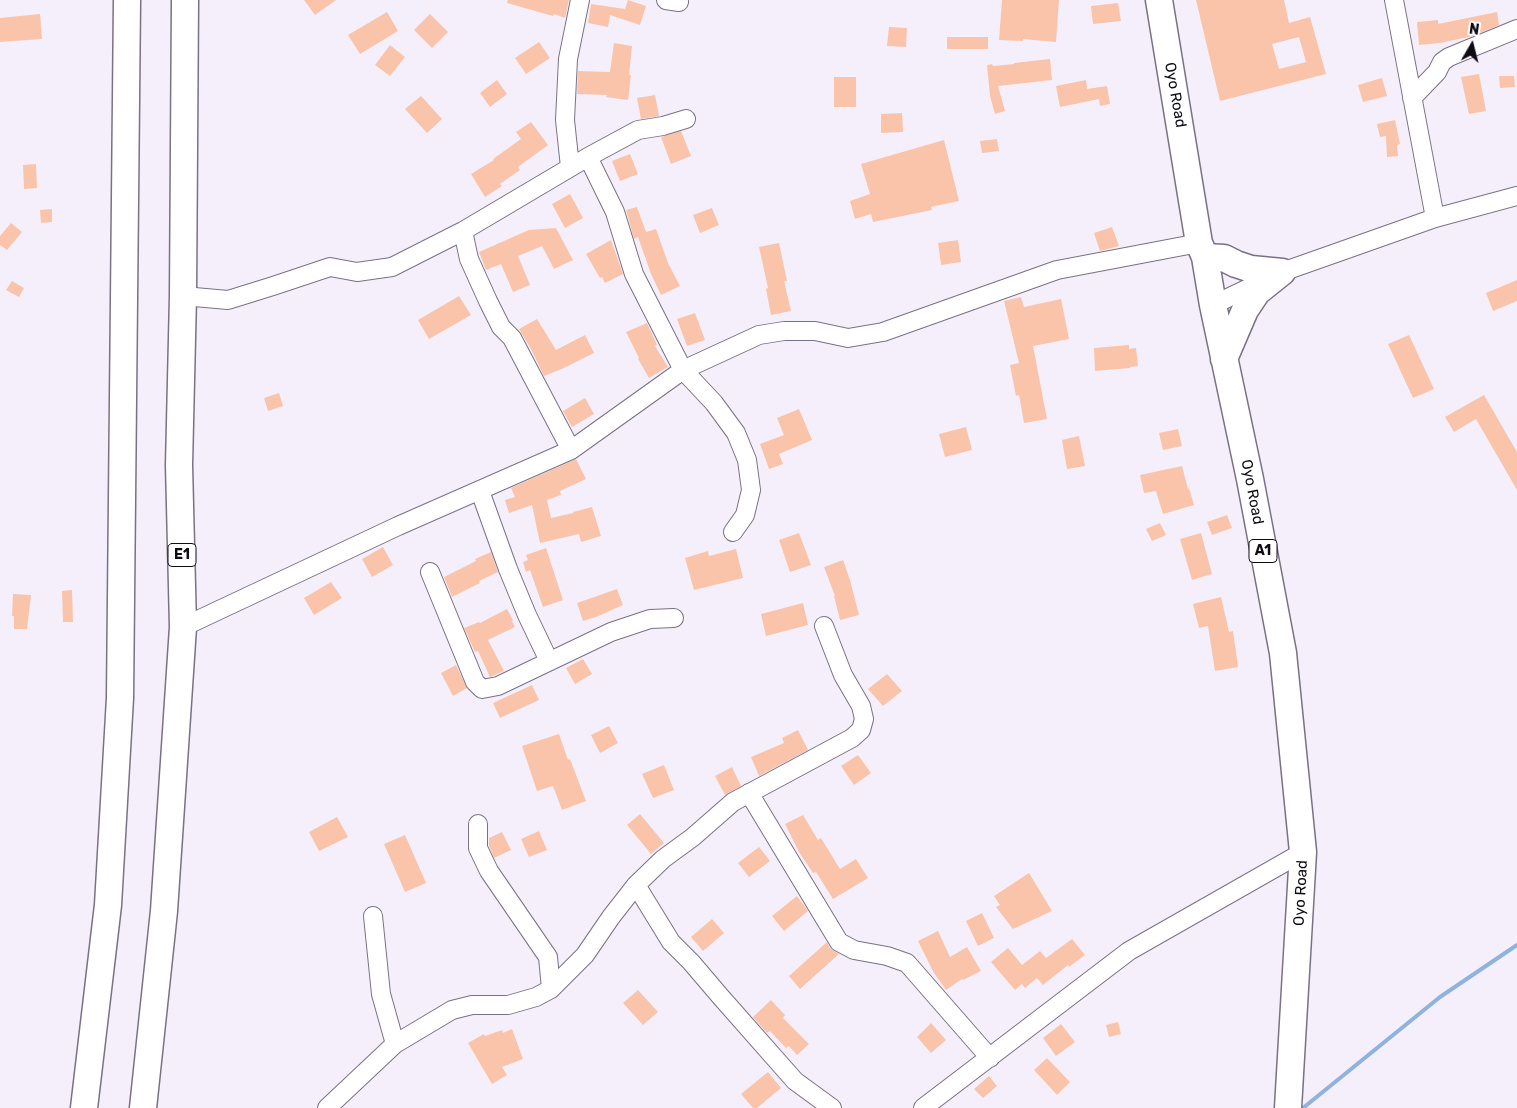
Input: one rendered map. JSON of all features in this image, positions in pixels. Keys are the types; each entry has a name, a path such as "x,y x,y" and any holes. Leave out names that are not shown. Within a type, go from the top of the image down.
{"highway":[{"path":"84,1108 108,905 120,698 127,0"},
{"name":"E1","path":"143,1108 164,912 183,627 179,465 183,296 184,0"},
{"name":"Oyo Road","path":"1159,0 1202,250 1250,479 1283,653 1304,852 1288,1108"},
{"path":"1202,250 1236,264 1282,272"},
{"path":"1224,359 1245,310 1257,292 1282,272"}],"street":[{"path":"570,168 565,120 568,59 580,0"},
{"path":"1394,0 1435,218"},
{"path":"1412,98 1438,72 1442,62 1449,57 1517,29"},
{"path":"183,296 228,300 330,266 357,272 392,267 463,231 588,157 638,130 663,126 686,119"},
{"path":"588,157 615,212 634,274 682,370 714,403 736,433 747,460 751,490 746,515 733,532"},
{"path":"1213,305 1282,272 1435,218 1517,196"},
{"path":"463,231 469,259 488,301 501,327 512,338 571,450"},
{"path":"183,627 398,526 571,450 682,370 759,335 784,331 815,331 848,338 883,332 1057,270 1202,250"},
{"path":"480,491 508,569 548,661"},
{"path":"430,572 475,682 482,689 498,686 611,632 650,619 674,618"},
{"path":"327,1108 395,1044 452,1010 472,1005 508,1005 536,997 551,989 585,955 636,885 663,859 693,837 733,802 852,738 861,730 864,719 861,706 843,676 824,626"},
{"path":"749,792 839,942 854,950 887,956 907,963 990,1058"},
{"path":"478,824 478,848 489,871 548,957 551,989"},
{"path":"923,1108 1129,951 1304,852"},
{"path":"636,885 671,942 691,962 795,1080 832,1108"},
{"path":"373,916 381,994 395,1044"}],"building":[{"path":"304,0 336,0 315,15"},
{"path":"508,0 569,0 565,18 507,3"},
{"path":"628,0 646,6 640,25 610,15 608,27 588,23 591,4 625,9"},
{"path":"1002,0 1059,0 1056,42 1023,39 1023,41 999,40"},
{"path":"1196,0 1284,0 1289,23 1310,17 1326,74 1220,101","holes":["1299,37 1306,62 1279,69 1272,44"]},
{"path":"1118,3 1121,21 1093,24 1091,6"},
{"path":"387,12 398,31 360,54 348,35"},
{"path":"1497,12 1499,25 1473,36 1419,45 1417,22 1438,20 1438,24"},
{"path":"40,14 42,39 0,42 0,18"},
{"path":"430,14 448,32 432,48 414,30"},
{"path":"889,27 907,28 906,47 887,46"},
{"path":"947,37 988,37 988,49 947,49"},
{"path":"539,42 550,58 526,74 515,58"},
{"path":"614,43 632,46 628,100 606,97 607,95 577,94 578,71 610,72"},
{"path":"390,45 405,57 390,76 375,65"},
{"path":"1050,59 1052,80 998,86 1005,111 995,114 990,96 987,65 1014,64"},
{"path":"1479,74 1486,111 1469,114 1461,77"},
{"path":"1499,76 1514,76 1515,87 1500,88"},
{"path":"834,77 856,77 856,107 834,107"},
{"path":"1382,78 1387,96 1363,102 1358,85"},
{"path":"497,80 507,94 490,107 480,93"},
{"path":"1086,80 1087,89 1107,86 1110,104 1100,106 1099,99 1060,107 1056,86"},
{"path":"655,95 659,116 641,119 637,98"},
{"path":"421,96 442,119 427,133 405,109"},
{"path":"902,113 903,132 881,133 881,114"},
{"path":"1395,120 1400,144 1397,145 1398,156 1387,157 1386,136 1380,137 1377,124"},
{"path":"531,122 548,145 518,167 520,170 500,184 502,186 485,197 471,174 494,160 521,139 516,132"},
{"path":"681,131 691,156 671,164 661,137"},
{"path":"997,139 999,151 982,153 980,141"},
{"path":"944,140 959,201 931,207 932,210 873,222 871,214 855,219 850,201 870,194 861,164"},
{"path":"630,154 638,174 620,181 612,161"},
{"path":"36,164 37,188 24,189 23,165"},
{"path":"570,194 583,218 565,228 552,204"},
{"path":"637,207 646,232 656,229 668,263 680,286 661,295 651,274 638,237 634,239 626,210"},
{"path":"712,208 719,225 700,233 693,215"},
{"path":"52,209 52,222 41,223 40,210"},
{"path":"11,223 22,232 7,250 0,245 0,236"},
{"path":"1112,227 1119,246 1100,251 1094,233"},
{"path":"556,228 573,260 554,269 542,246 518,256 530,285 513,292 501,264 486,270 479,252 529,230"},
{"path":"611,240 623,274 605,283 586,254"},
{"path":"958,240 961,262 941,265 938,243"},
{"path":"779,243 787,281 784,281 791,311 771,315 766,289 768,288 759,247"},
{"path":"1517,280 1517,301 1493,311 1486,293"},
{"path":"12,281 24,288 19,297 6,290"},
{"path":"459,296 471,315 429,339 418,320"},
{"path":"1021,297 1024,307 1061,299 1069,339 1033,346 1047,419 1024,423 1019,395 1016,396 1010,365 1019,363 1004,301"},
{"path":"695,313 705,340 687,346 677,319"},
{"path":"537,319 556,350 585,335 594,353 544,376 519,329"},
{"path":"647,323 657,345 655,346 668,367 649,378 626,332"},
{"path":"1409,335 1434,389 1413,398 1388,344"},
{"path":"1129,345 1129,349 1136,348 1138,366 1095,371 1094,348"},
{"path":"279,393 283,406 268,411 264,398"},
{"path":"1484,395 1517,452 1517,490 1476,419 1454,432 1445,417"},
{"path":"585,398 594,414 572,427 563,411"},
{"path":"799,409 812,440 779,454 783,464 769,469 760,444 784,435 777,418"},
{"path":"966,427 972,450 945,457 939,434"},
{"path":"1178,429 1182,446 1163,450 1159,433"},
{"path":"1079,436 1085,466 1067,469 1062,440"},
{"path":"576,459 586,479 560,491 561,495 547,500 551,518 592,507 601,536 581,542 579,534 540,543 532,505 509,513 505,500 515,497 511,488"},
{"path":"1182,466 1194,505 1163,514 1156,491 1144,493 1140,475"},
{"path":"1227,515 1232,528 1212,535 1207,522"},
{"path":"1160,523 1166,535 1152,541 1146,529"},
{"path":"799,533 811,565 790,572 779,540"},
{"path":"1201,533 1212,574 1192,580 1180,539"},
{"path":"383,547 393,565 372,577 362,559"},
{"path":"546,548 563,600 543,607 530,570 526,572 523,562 528,560 526,555"},
{"path":"736,549 743,578 694,590 685,558 708,551 709,556"},
{"path":"491,552 498,572 452,597 444,577"},
{"path":"843,560 859,615 840,620 835,596 824,567"},
{"path":"331,582 342,598 314,615 304,598"},
{"path":"617,589 623,605 583,621 577,603"},
{"path":"72,590 73,622 63,622 62,591"},
{"path":"13,594 31,595 27,629 14,629 14,616 12,616"},
{"path":"1221,597 1229,632 1233,631 1238,667 1215,671 1208,626 1199,628 1193,604"},
{"path":"803,603 808,625 766,636 761,614"},
{"path":"507,609 515,627 488,640 504,671 490,677 478,651 475,652 464,628 480,623"},
{"path":"583,659 592,674 575,684 566,668"},
{"path":"456,665 467,688 453,696 441,673"},
{"path":"887,674 902,691 883,706 868,689"},
{"path":"532,685 539,700 500,718 493,703"},
{"path":"609,726 618,743 600,753 591,735"},
{"path":"798,730 808,750 759,776 751,757 784,743 782,738"},
{"path":"559,734 586,801 562,810 553,786 537,791 522,746"},
{"path":"858,755 871,773 854,785 841,766"},
{"path":"664,765 674,790 653,798 642,774"},
{"path":"732,767 741,786 725,795 715,776"},
{"path":"640,814 664,843 651,854 627,825"},
{"path":"803,815 818,840 821,838 840,869 856,859 868,878 833,899 816,872 813,873 799,852 785,824"},
{"path":"337,817 348,837 319,851 309,832"},
{"path":"539,831 547,850 529,857 521,839"},
{"path":"502,832 511,850 494,858 489,846 489,838"},
{"path":"405,835 426,883 405,892 384,844"},
{"path":"759,847 770,861 749,877 738,863"},
{"path":"1029,873 1052,911 1013,929 996,907 1000,905 994,896"},
{"path":"797,896 808,911 784,931 772,916"},
{"path":"982,913 994,938 978,946 966,921"},
{"path":"712,919 724,933 703,951 691,937"},
{"path":"938,931 950,957 967,947 981,971 962,979 946,990 934,973 918,941"},
{"path":"1072,939 1085,955 1069,967 1068,965 1043,985 1037,978 1025,988 1022,984 1015,990 991,962 1008,948 1022,965 1040,951 1046,958"},
{"path":"827,942 830,948 839,954 800,989 789,976"},
{"path":"638,990 658,1012 643,1025 623,1003"},
{"path":"771,1000 785,1015 783,1018 809,1044 797,1055 789,1046 786,1048 770,1031 767,1033 753,1017"},
{"path":"1118,1022 1121,1034 1109,1037 1106,1025"},
{"path":"931,1023 946,1040 931,1053 917,1037"},
{"path":"1061,1024 1075,1042 1056,1056 1043,1038"},
{"path":"512,1029 523,1059 502,1067 507,1075 492,1084 468,1043 484,1034 485,1036 502,1030 503,1033"},
{"path":"1047,1058 1070,1082 1057,1095 1034,1070"},
{"path":"768,1072 781,1088 757,1108 753,1108 741,1094"},
{"path":"989,1076 997,1086 983,1098 974,1089"}],"waterway":[{"path":"1303,1108 1440,997 1517,945"}]}
